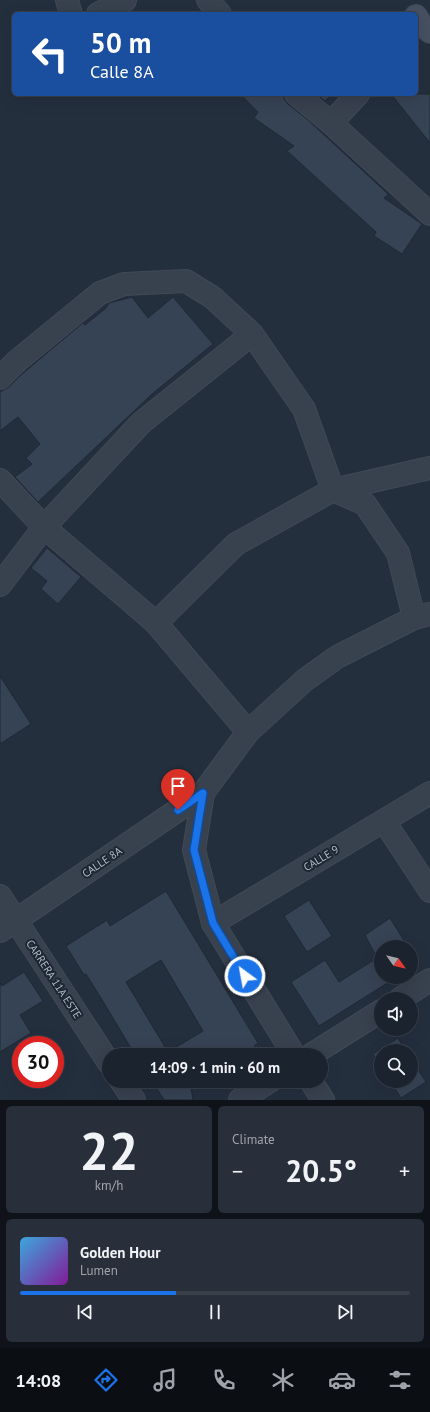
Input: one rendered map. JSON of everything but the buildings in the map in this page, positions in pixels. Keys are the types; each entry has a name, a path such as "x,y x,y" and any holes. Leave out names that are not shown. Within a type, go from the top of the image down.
{"main road":[{"path":"406,0 413,12"}],"street":[{"path":"67,0 70,12"},
{"path":"102,12 125,0"},
{"path":"208,0 218,12"},
{"path":"298,96 331,123 430,214"},
{"path":"331,123 356,96"},
{"path":"0,378 17,361 100,293 124,284 186,281 212,297 252,334 304,409 333,490 365,504 398,553 422,616 337,657 305,680 248,732 203,793 194,850 213,923 290,1048"},
{"path":"0,585 44,527 141,423 252,334"},
{"path":"156,623 236,544 333,490 430,468"},
{"path":"0,480 44,527 156,623 248,732"},
{"name":"CALLE 8A","path":"8,926 203,793"},
{"name":"CALLE 9","path":"213,923 430,793"},
{"path":"384,821 430,891"},
{"name":"CARRERA 11A ESTE","path":"0,896 8,926 102,1054"},
{"path":"411,992 430,980"},
{"path":"322,1048 374,1015"},
{"path":"126,1088 134,1100"},
{"path":"240,1100 259,1088"},
{"path":"315,1088 323,1100"}],"route":[{"path":"178,810 203,793 194,850 213,923 245,976"}]}
